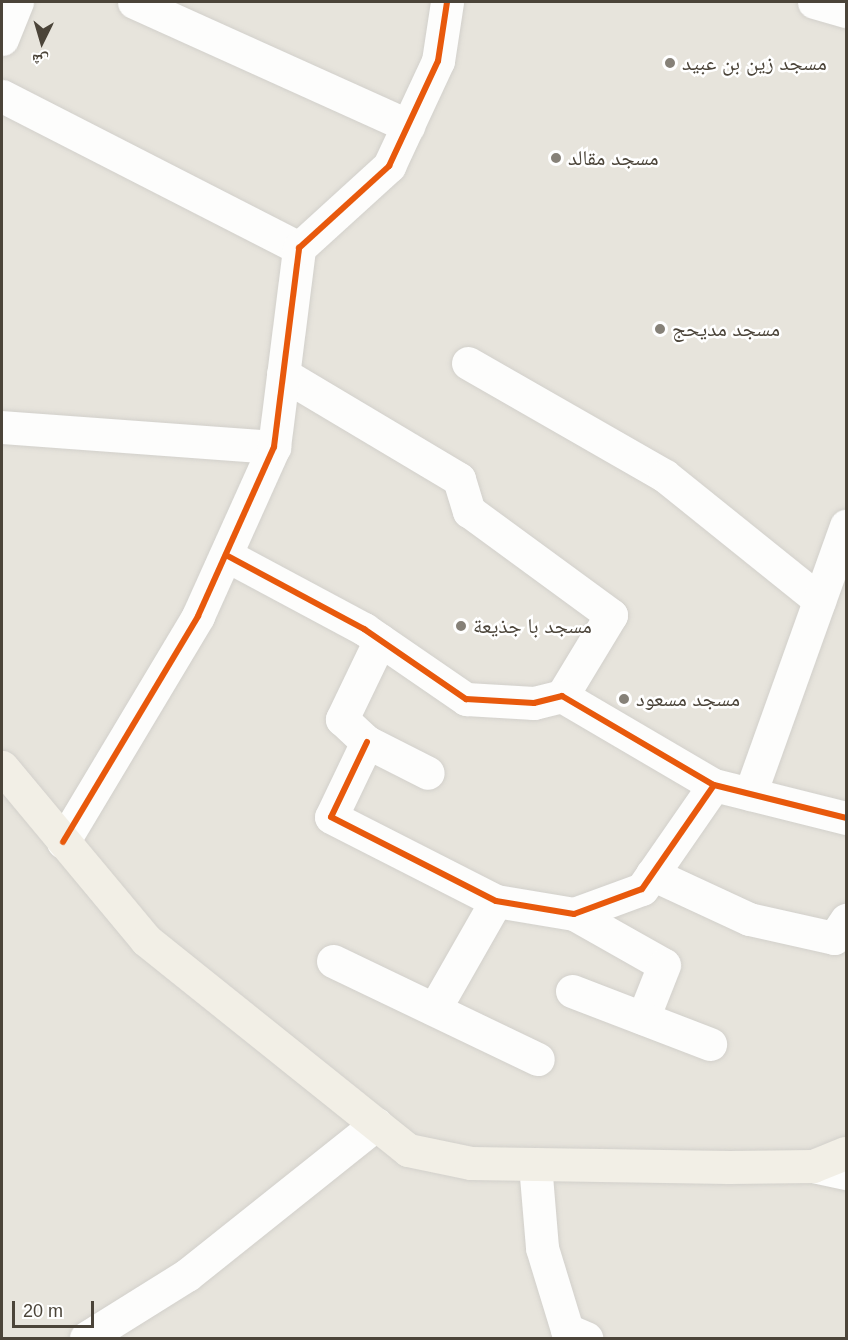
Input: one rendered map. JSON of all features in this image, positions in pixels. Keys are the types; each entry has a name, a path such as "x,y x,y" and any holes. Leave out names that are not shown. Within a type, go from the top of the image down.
{"main road":[{"path":"2,767 146,940 408,1150 471,1163 813,1166 846,1153"}],"street":[{"path":"2,39 17,2"},
{"path":"134,2 408,126"},
{"path":"63,842 198,616 274,447 299,248 390,166 438,61 447,2"},
{"path":"814,2 846,11"},
{"path":"2,96 299,248"},
{"path":"468,363 665,476 819,600"},
{"path":"284,374 459,479 469,511 611,615 562,696"},
{"path":"2,427 274,447"},
{"path":"750,794 819,600 844,543"},
{"path":"226,555 380,640 466,699 534,703 562,696 714,785 846,818"},
{"path":"380,640 342,719 367,742 428,773"},
{"path":"367,742 331,817 496,901 574,914 664,965 643,1018"},
{"path":"574,914 642,888 714,785"},
{"path":"652,874 749,919 834,938 846,920"},
{"path":"435,1008 496,901"},
{"path":"333,961 538,1059"},
{"path":"572,991 710,1044"},
{"path":"86,1338 187,1275 376,1124"},
{"path":"535,1164 542,1248 567,1330 586,1338"},
{"path":"813,1166 846,1173"}],"shaded area":[{"path":"2,2 846,2 846,1338 2,1338"}],"cycle path":[{"path":"63,842 198,616 274,447 299,248 389,166 438,61 447,2"},
{"path":"226,555 364,629 466,699 534,703 562,696 714,785 846,818"},
{"path":"367,742 331,817 496,901 574,914 642,889 714,785"}],"place":[{"name":"مسجد زين بن عبيد","path":"670,63"},
{"name":"مسجد مقالد","path":"556,158"},
{"name":"مسجد مديحج","path":"660,329"},
{"name":"مسجد با جذيعة","path":"461,626"},
{"name":"مسجد مسعود","path":"624,699"}]}
